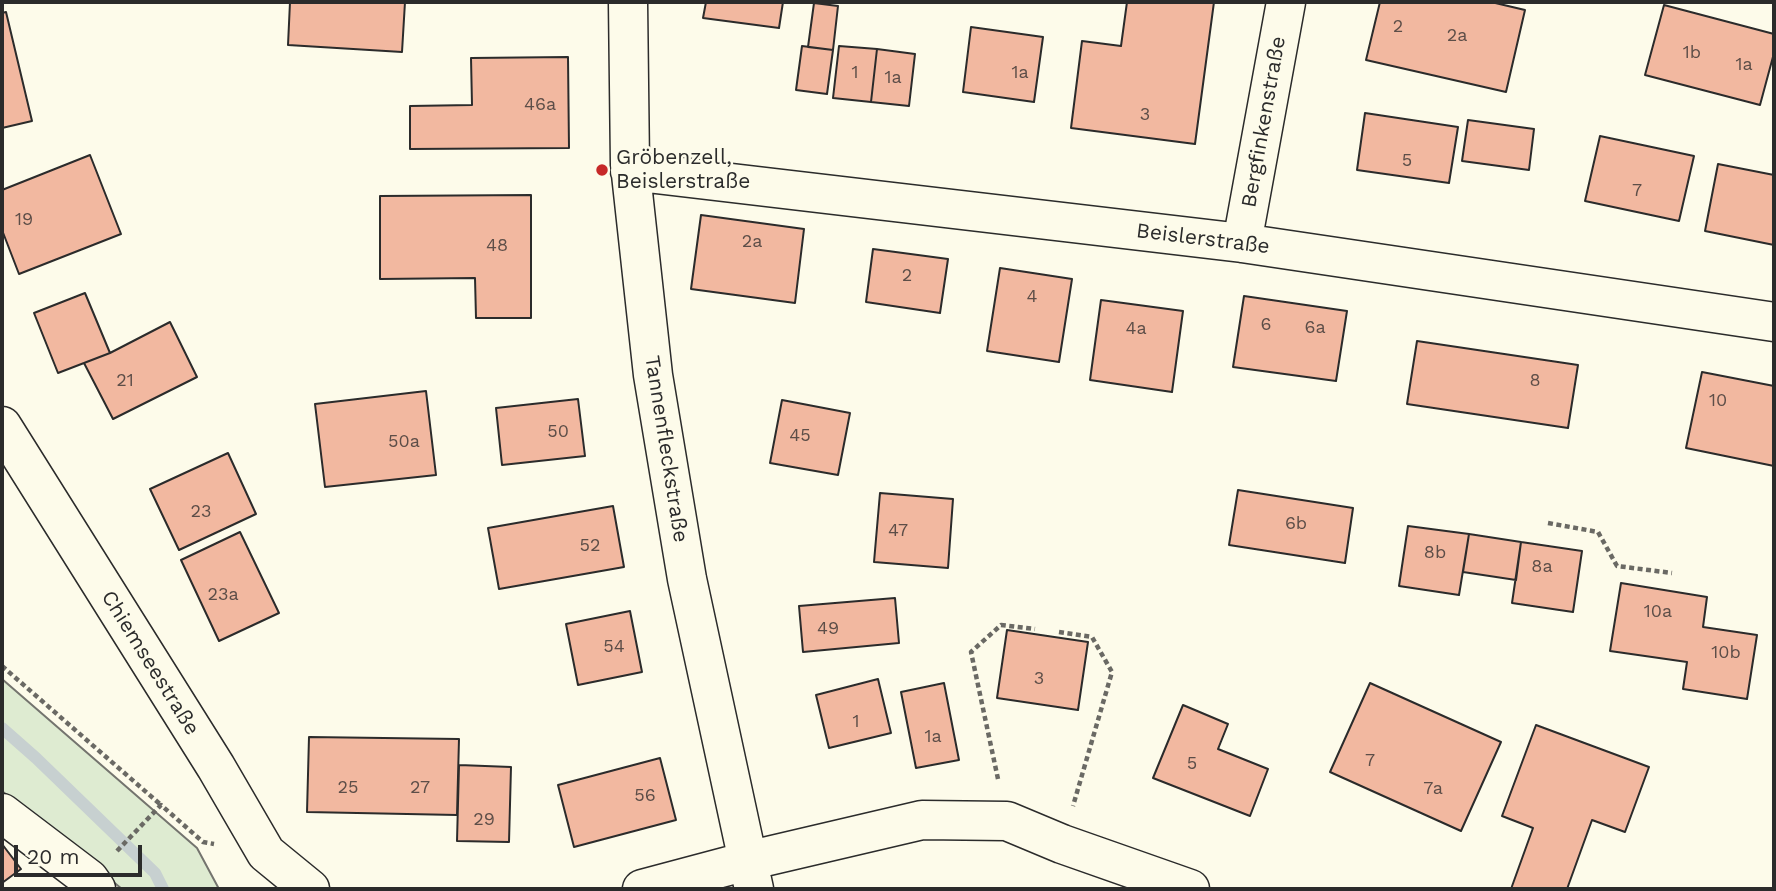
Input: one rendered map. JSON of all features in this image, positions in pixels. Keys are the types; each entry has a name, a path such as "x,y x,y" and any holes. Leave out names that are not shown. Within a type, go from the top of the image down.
{"street":[{"name":"Tannenfleckstraße","path":"628,2 630,171 653,375 682,552 750,875"},
{"name":"Bergfinkenstraße","path":"1242,243 1286,2"},
{"name":"Beislerstraße","path":"630,171 1242,243 1774,322"},
{"name":"Chiemseestraße","path":"2,426 216,767 266,853 310,889"},
{"path":"2,813 89,879 103,873"},
{"path":"642,889 750,875 922,820 1007,821 1062,844 1190,889"}],"path":[{"path":"1548,523 1598,532 1617,566 1672,573"},
{"path":"1007,821 971,652 1001,625 1035,629"},
{"path":"1059,632 1092,638 1112,673 1062,844"},
{"path":"2,666 203,842 266,853"},
{"path":"103,873 161,805"}],"green space":[{"path":"2,679 197,848 219,889 122,889 2,791"}],"building":[{"path":"290,2 405,2 402,52 288,45"},
{"path":"706,2 783,2 779,28 703,18"},
{"path":"1127,2 1214,2 1195,144 1071,128 1082,41 1121,46"},
{"path":"1380,2 1491,2 1525,10 1506,92 1366,60"},
{"path":"814,3 838,6 833,50 808,47"},
{"path":"1664,5 1774,34 1774,53 1760,105 1645,75"},
{"path":"6,12 32,121 2,128 2,13"},
{"path":"971,27 1043,37 1034,102 963,92"},
{"path":"802,46 833,50 827,94 796,90"},
{"path":"839,46 877,49 871,102 833,98"},
{"path":"877,49 915,54 909,106 871,102"},
{"path":"568,57 569,148 410,149 410,106 472,105 471,58"},
{"path":"1365,113 1458,127 1449,183 1357,170"},
{"path":"1468,120 1534,129 1529,170 1462,161"},
{"path":"1600,136 1694,156 1679,221 1585,201"},
{"path":"90,155 121,234 19,274 2,230 2,190"},
{"path":"1718,164 1774,175 1774,245 1705,231"},
{"path":"531,195 531,318 476,318 475,278 380,279 380,196"},
{"path":"701,215 804,229 795,303 691,289"},
{"path":"873,249 948,259 940,313 866,302"},
{"path":"1000,268 1072,279 1059,362 987,351"},
{"path":"85,293 110,353 58,373 34,313"},
{"path":"1244,296 1347,311 1336,381 1233,367"},
{"path":"1101,300 1183,311 1172,392 1090,380"},
{"path":"170,322 197,377 113,419 84,363 110,353"},
{"path":"1417,341 1578,365 1568,428 1407,404"},
{"path":"1702,372 1774,386 1774,466 1686,448"},
{"path":"426,391 436,475 325,487 315,404"},
{"path":"578,399 585,456 502,465 496,408"},
{"path":"782,400 850,413 838,475 770,463"},
{"path":"228,453 256,514 179,550 150,489"},
{"path":"1238,490 1353,508 1345,563 1229,545"},
{"path":"880,493 953,499 948,568 874,562"},
{"path":"613,506 624,567 499,589 488,528"},
{"path":"1408,526 1469,534 1459,595 1399,586"},
{"path":"240,532 279,613 219,641 181,560"},
{"path":"1469,534 1521,542 1516,580 1463,572"},
{"path":"1521,542 1582,551 1573,612 1512,603"},
{"path":"1621,583 1707,597 1703,627 1757,635 1747,699 1683,689 1687,662 1610,651"},
{"path":"895,598 899,643 803,652 799,606"},
{"path":"630,611 642,672 578,685 566,624"},
{"path":"1007,630 1088,642 1078,710 997,698"},
{"path":"878,679 891,733 829,748 816,695"},
{"path":"944,683 959,760 916,768 901,692"},
{"path":"1370,683 1501,742 1461,831 1330,772"},
{"path":"1183,705 1228,724 1218,749 1268,769 1250,816 1153,778"},
{"path":"1536,725 1649,767 1625,832 1592,820 1567,889 1511,889 1533,828 1502,816"},
{"path":"309,737 459,739 457,815 307,812"},
{"path":"660,758 676,820 574,847 558,785"},
{"path":"459,765 511,767 509,842 457,841"},
{"path":"2,844 21,869 2,883"}],"waterway":[{"path":"2,728 155,873 163,889"}],"place":[{"name":"Gröbenzell, Beislerstraße","path":"602,170"}]}
